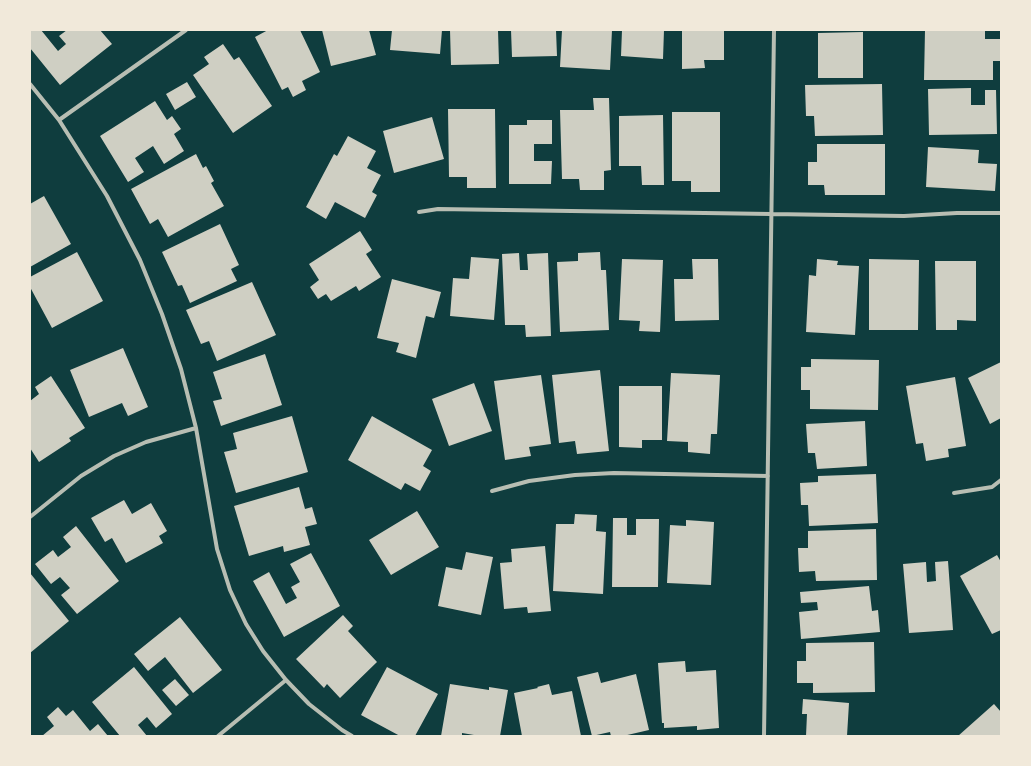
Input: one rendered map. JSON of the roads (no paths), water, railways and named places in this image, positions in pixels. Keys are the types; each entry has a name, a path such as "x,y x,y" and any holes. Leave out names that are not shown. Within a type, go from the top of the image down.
{"street":[{"path":"59,120 186,30"},
{"path":"764,736 774,30"},
{"path":"30,84 59,120 107,196 140,260 162,314 179,362 196,428 217,549 230,590 246,624 263,651 286,680 309,704 352,736"},
{"path":"419,212 438,209 904,216 958,213 1001,213"},
{"path":"30,517 81,476 114,456 146,442 196,428"},
{"path":"492,491 529,481 575,474 614,473 768,476"},
{"path":"954,492 992,487 1001,480"},
{"path":"218,736 286,680"}]}
